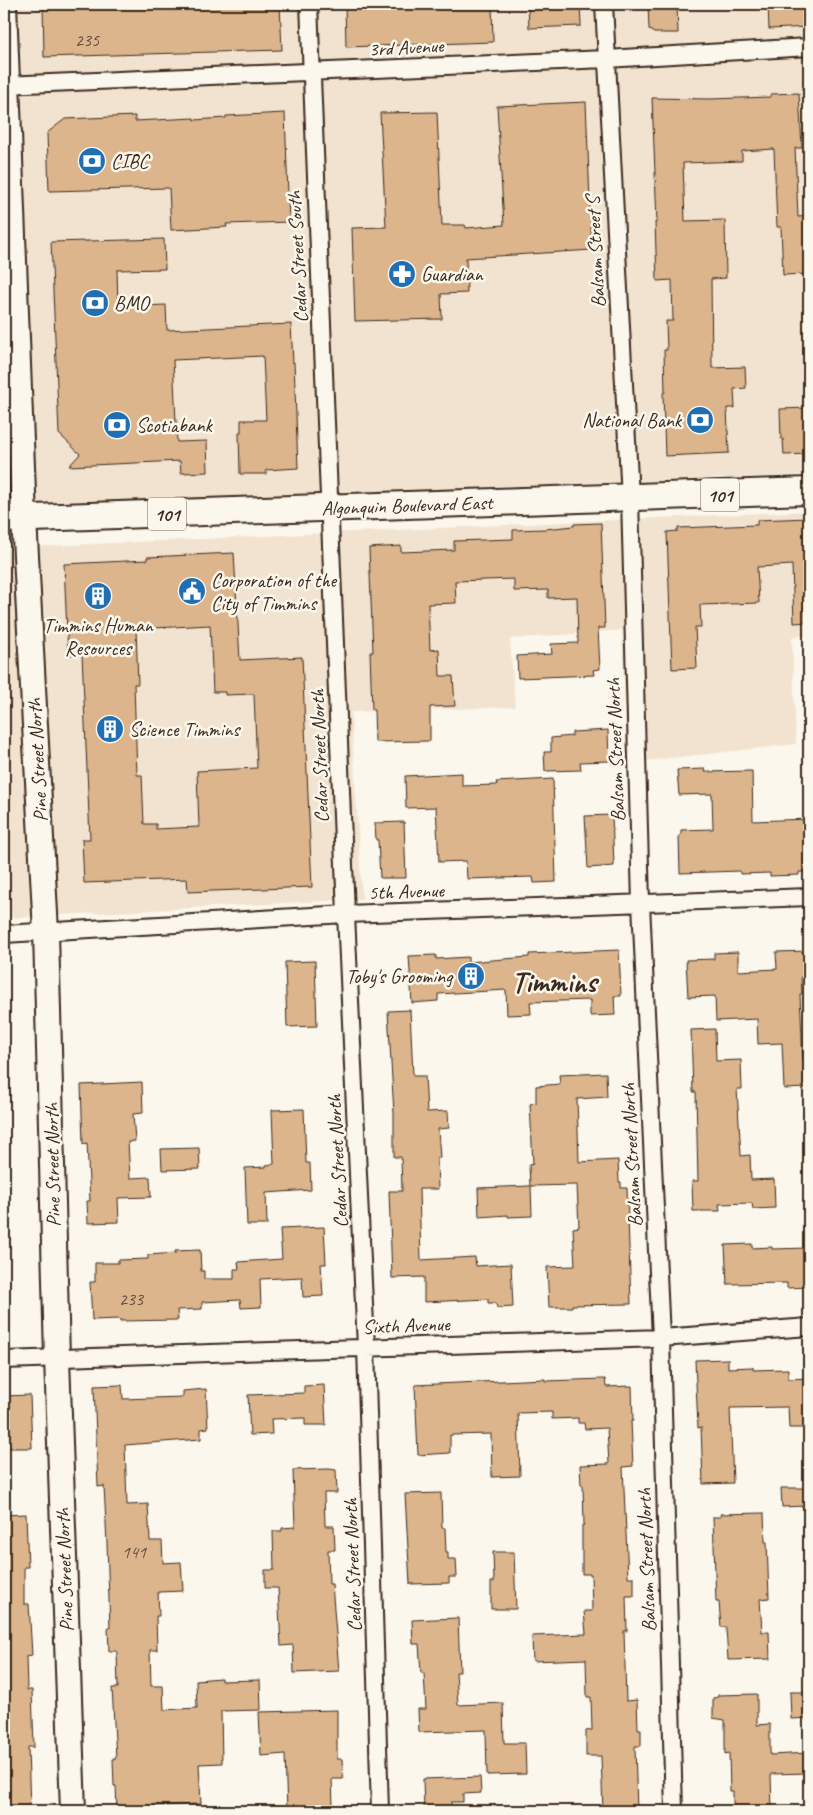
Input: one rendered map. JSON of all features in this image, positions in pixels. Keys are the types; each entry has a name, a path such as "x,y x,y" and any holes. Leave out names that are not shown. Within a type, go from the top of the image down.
{"main road":[{"name":"Algonquin Boulevard East","path":"14,519 809,491"}],"street":[{"name":"Pine Street North","path":"4,4 14,519 46,932 57,1358 73,1811"},
{"name":"Cedar Street South","path":"309,4 330,508"},
{"name":"Balsam Street S","path":"604,4 630,498"},
{"name":"3rd Avenue","path":"5,85 606,59 809,47"},
{"name":"Balsam Street North","path":"630,498 641,903 660,1338 674,1811"},
{"name":"Cedar Street North","path":"330,508 366,1347 380,1811"},
{"name":"5th Avenue","path":"4,934 346,914 809,897"},
{"name":"Sixth Avenue","path":"4,1360 660,1338 809,1327"}],"shaded area":[{"path":"4,4 809,4 809,475 4,506"},
{"path":"809,511 809,635 792,637 796,744 627,763 622,630 510,639 515,707 351,712 362,899 4,918 4,548"}],"building":[{"path":"43,4 280,4 282,50 44,57"},
{"path":"345,4 492,4 493,42 346,47"},
{"path":"528,4 580,4 581,26 529,28"},
{"path":"648,4 677,4 678,33 654,33 649,29"},
{"path":"768,4 809,4 809,27 769,29"},
{"path":"799,93 802,148 795,148 798,217 809,216 809,274 783,275 781,227 777,227 774,149 742,151 742,161 683,163 685,221 725,220 726,278 711,279 712,368 745,367 746,388 734,389 735,408 727,408 729,453 665,456 664,350 667,350 666,321 673,321 672,280 657,281 655,222 657,222 652,98 771,97 771,94"},
{"path":"586,102 592,250 466,258 467,293 441,294 442,319 355,321 352,228 386,227 380,113 437,112 442,225 465,225 466,228 504,225 497,106"},
{"path":"285,113 289,222 226,224 227,227 171,230 169,188 49,191 47,133 65,119 135,116 135,121 194,118 194,120 226,118 226,116"},
{"path":"164,239 165,269 117,270 118,307 166,305 167,330 291,324 298,468 266,470 266,474 240,474 239,432 241,432 241,420 266,420 263,356 173,360 177,442 207,441 208,472 181,473 180,461 69,466 80,454 59,434 51,242"},
{"path":"809,408 809,454 784,455 783,439 781,439 780,409"},
{"path":"809,518 809,622 794,623 792,565 757,567 759,603 700,605 701,627 695,627 697,668 672,669 667,532 678,531 678,528 757,525 757,520"},
{"path":"601,523 605,628 598,628 600,669 593,670 594,675 518,678 517,656 552,654 551,644 578,643 577,597 548,598 548,590 514,591 514,579 455,581 456,603 428,604 430,650 439,649 440,676 453,676 455,706 430,707 430,741 375,742 370,652 373,652 369,548 401,546 401,552 454,550 454,541 513,539 513,530 545,529 574,526 574,524"},
{"path":"234,553 240,660 302,657 312,887 188,892 187,879 84,883 82,839 90,839 82,654 68,655 64,564 147,560 147,557","holes":["210,625 213,692 225,692 225,695 254,694 257,768 197,771 199,827 156,829 156,824 144,824 142,775 137,775 134,684 138,684 136,629"]},
{"path":"608,730 609,761 580,762 581,770 545,771 544,752 551,752 551,738 572,736 572,732"},
{"path":"705,769 705,772 752,771 753,821 809,819 809,872 799,872 799,875 770,876 770,873 740,874 740,871 680,873 679,836 681,835 681,830 713,829 712,794 679,795 677,770"},
{"path":"462,773 462,786 497,785 496,782 553,779 556,882 534,883 533,877 467,879 466,861 439,862 436,807 406,808 405,776"},
{"path":"612,815 614,866 588,868 585,816"},
{"path":"404,822 406,878 380,878 375,823"},
{"path":"619,950 621,996 614,996 615,1015 590,1016 590,1000 530,1002 531,1014 507,1015 506,990 438,994 438,1001 412,1003 409,956 436,955 436,959 468,957 468,962 529,957 529,954"},
{"path":"809,951 809,975 801,976 802,994 800,994 803,1061 806,1061 807,1088 784,1089 782,1043 758,1044 757,1019 716,1021 715,996 688,997 686,960 714,959 714,953 738,952 738,971 777,969 776,952"},
{"path":"315,961 317,1026 287,1027 285,962"},
{"path":"410,1010 413,1076 425,1076 427,1112 448,1111 449,1128 438,1129 440,1158 437,1158 438,1189 419,1189 421,1260 475,1257 476,1266 511,1264 513,1307 497,1308 496,1303 488,1303 488,1299 424,1302 424,1277 392,1278 389,1191 402,1191 401,1157 394,1157 394,1114 388,1011"},
{"path":"715,1029 716,1061 741,1060 742,1089 737,1089 741,1156 750,1155 751,1180 774,1179 775,1208 753,1209 752,1203 719,1204 720,1211 693,1211 692,1181 698,1181 696,1092 693,1092 691,1030"},
{"path":"606,1073 607,1097 577,1099 579,1162 618,1160 619,1182 621,1182 621,1188 627,1188 631,1304 549,1307 547,1267 575,1266 573,1228 579,1227 577,1185 531,1186 532,1216 508,1217 508,1215 479,1217 478,1188 530,1186 529,1165 533,1164 530,1104 536,1103 536,1086 560,1084 559,1075"},
{"path":"142,1082 143,1113 133,1114 135,1141 128,1142 130,1178 150,1177 151,1197 118,1198 119,1222 88,1223 87,1201 90,1201 87,1143 83,1144 81,1085"},
{"path":"304,1109 306,1163 310,1163 311,1190 266,1193 267,1225 247,1225 245,1168 266,1167 266,1165 274,1164 272,1110"},
{"path":"199,1148 200,1169 162,1170 161,1149"},
{"path":"324,1227 326,1264 321,1264 323,1296 303,1297 302,1277 260,1279 261,1307 241,1308 240,1300 202,1302 202,1309 177,1310 178,1320 92,1320 90,1282 95,1282 95,1263 118,1263 118,1260 148,1259 148,1255 200,1250 201,1271 204,1271 204,1279 234,1279 234,1269 239,1269 238,1262 282,1259 280,1229"},
{"path":"752,1244 752,1248 809,1248 809,1287 787,1288 787,1283 727,1284 725,1245"},
{"path":"728,1359 728,1368 753,1367 753,1370 788,1369 788,1379 809,1378 809,1428 789,1428 788,1407 730,1408 733,1483 703,1484 701,1427 698,1428 695,1360"},
{"path":"545,1379 545,1381 605,1379 606,1387 632,1386 633,1466 623,1467 628,1577 634,1577 634,1596 626,1596 627,1631 624,1631 626,1701 637,1700 638,1729 641,1729 641,1746 635,1746 637,1811 603,1811 601,1756 586,1756 586,1731 592,1730 591,1697 587,1697 586,1659 533,1661 532,1636 586,1634 584,1611 592,1611 591,1574 582,1574 582,1525 584,1525 583,1485 581,1485 580,1465 609,1464 607,1428 585,1429 584,1423 578,1423 578,1418 552,1419 552,1412 518,1413 520,1476 492,1477 491,1434 450,1435 450,1453 418,1455 415,1385"},
{"path":"122,1385 123,1399 183,1397 183,1391 206,1389 208,1428 201,1429 201,1439 125,1445 127,1505 148,1504 150,1541 162,1541 163,1563 181,1562 183,1591 158,1592 159,1616 156,1616 157,1650 150,1650 151,1686 163,1686 164,1710 197,1708 196,1680 221,1678 221,1681 260,1680 261,1710 221,1711 222,1763 199,1764 201,1804 154,1806 154,1811 117,1811 116,1786 114,1786 113,1758 116,1758 112,1688 118,1688 117,1651 109,1651 108,1628 110,1628 104,1486 98,1487 94,1386"},
{"path":"324,1385 326,1425 305,1425 305,1418 271,1419 272,1434 250,1435 248,1395 304,1393 304,1386"},
{"path":"30,1395 32,1448 4,1448 4,1396"},
{"path":"293,1470 336,1470 337,1493 324,1493 325,1526 334,1526 335,1550 328,1550 329,1584 332,1584 339,1671 294,1673 293,1645 281,1646 278,1588 265,1588 265,1570 274,1570 273,1531 282,1531 282,1528 295,1527"},
{"path":"781,1488 804,1488 805,1506 782,1507"},
{"path":"441,1493 442,1528 445,1528 446,1552 448,1552 448,1559 456,1559 457,1577 449,1577 449,1583 410,1584 405,1494"},
{"path":"764,1513 769,1598 760,1599 762,1632 769,1632 770,1659 728,1660 726,1627 721,1627 719,1602 716,1602 713,1517 721,1517 720,1514"},
{"path":"26,1514 28,1567 24,1567 24,1604 29,1604 32,1655 26,1656 27,1690 32,1690 34,1747 28,1747 30,1811 4,1811 4,1515"},
{"path":"493,1552 514,1552 516,1609 491,1609 491,1582 494,1582"},
{"path":"458,1618 460,1672 456,1672 458,1705 503,1703 504,1743 525,1743 526,1774 487,1775 486,1730 419,1732 418,1709 426,1709 424,1673 421,1673 419,1644 413,1644 412,1620"},
{"path":"790,1692 809,1692 809,1718 791,1719"},
{"path":"757,1694 757,1725 770,1724 770,1755 809,1753 809,1773 771,1774 772,1811 733,1811 733,1791 730,1791 729,1753 725,1754 725,1720 713,1718 713,1698 718,1697 718,1695"},
{"path":"337,1710 337,1759 342,1759 343,1779 332,1779 333,1805 331,1805 331,1810 287,1811 285,1754 261,1756 259,1712"},
{"path":"480,1777 481,1793 463,1794 463,1802 451,1802 451,1809 424,1810 423,1779"}],"place":[{"name":"CIBC","path":"92,161"},
{"name":"Guardian","path":"402,274"},
{"name":"BMO","path":"95,303"},
{"name":"National Bank","path":"700,420"},
{"name":"Scotiabank","path":"117,425"},
{"name":"Corporation of the City of Timmins","path":"192,591"},
{"name":"Timmins Human Resources","path":"98,596"},
{"name":"Science Timmins","path":"110,729"},
{"name":"Toby's Grooming","path":"471,976"}],"district":[{"name":"Timmins","path":"554,982"}]}
